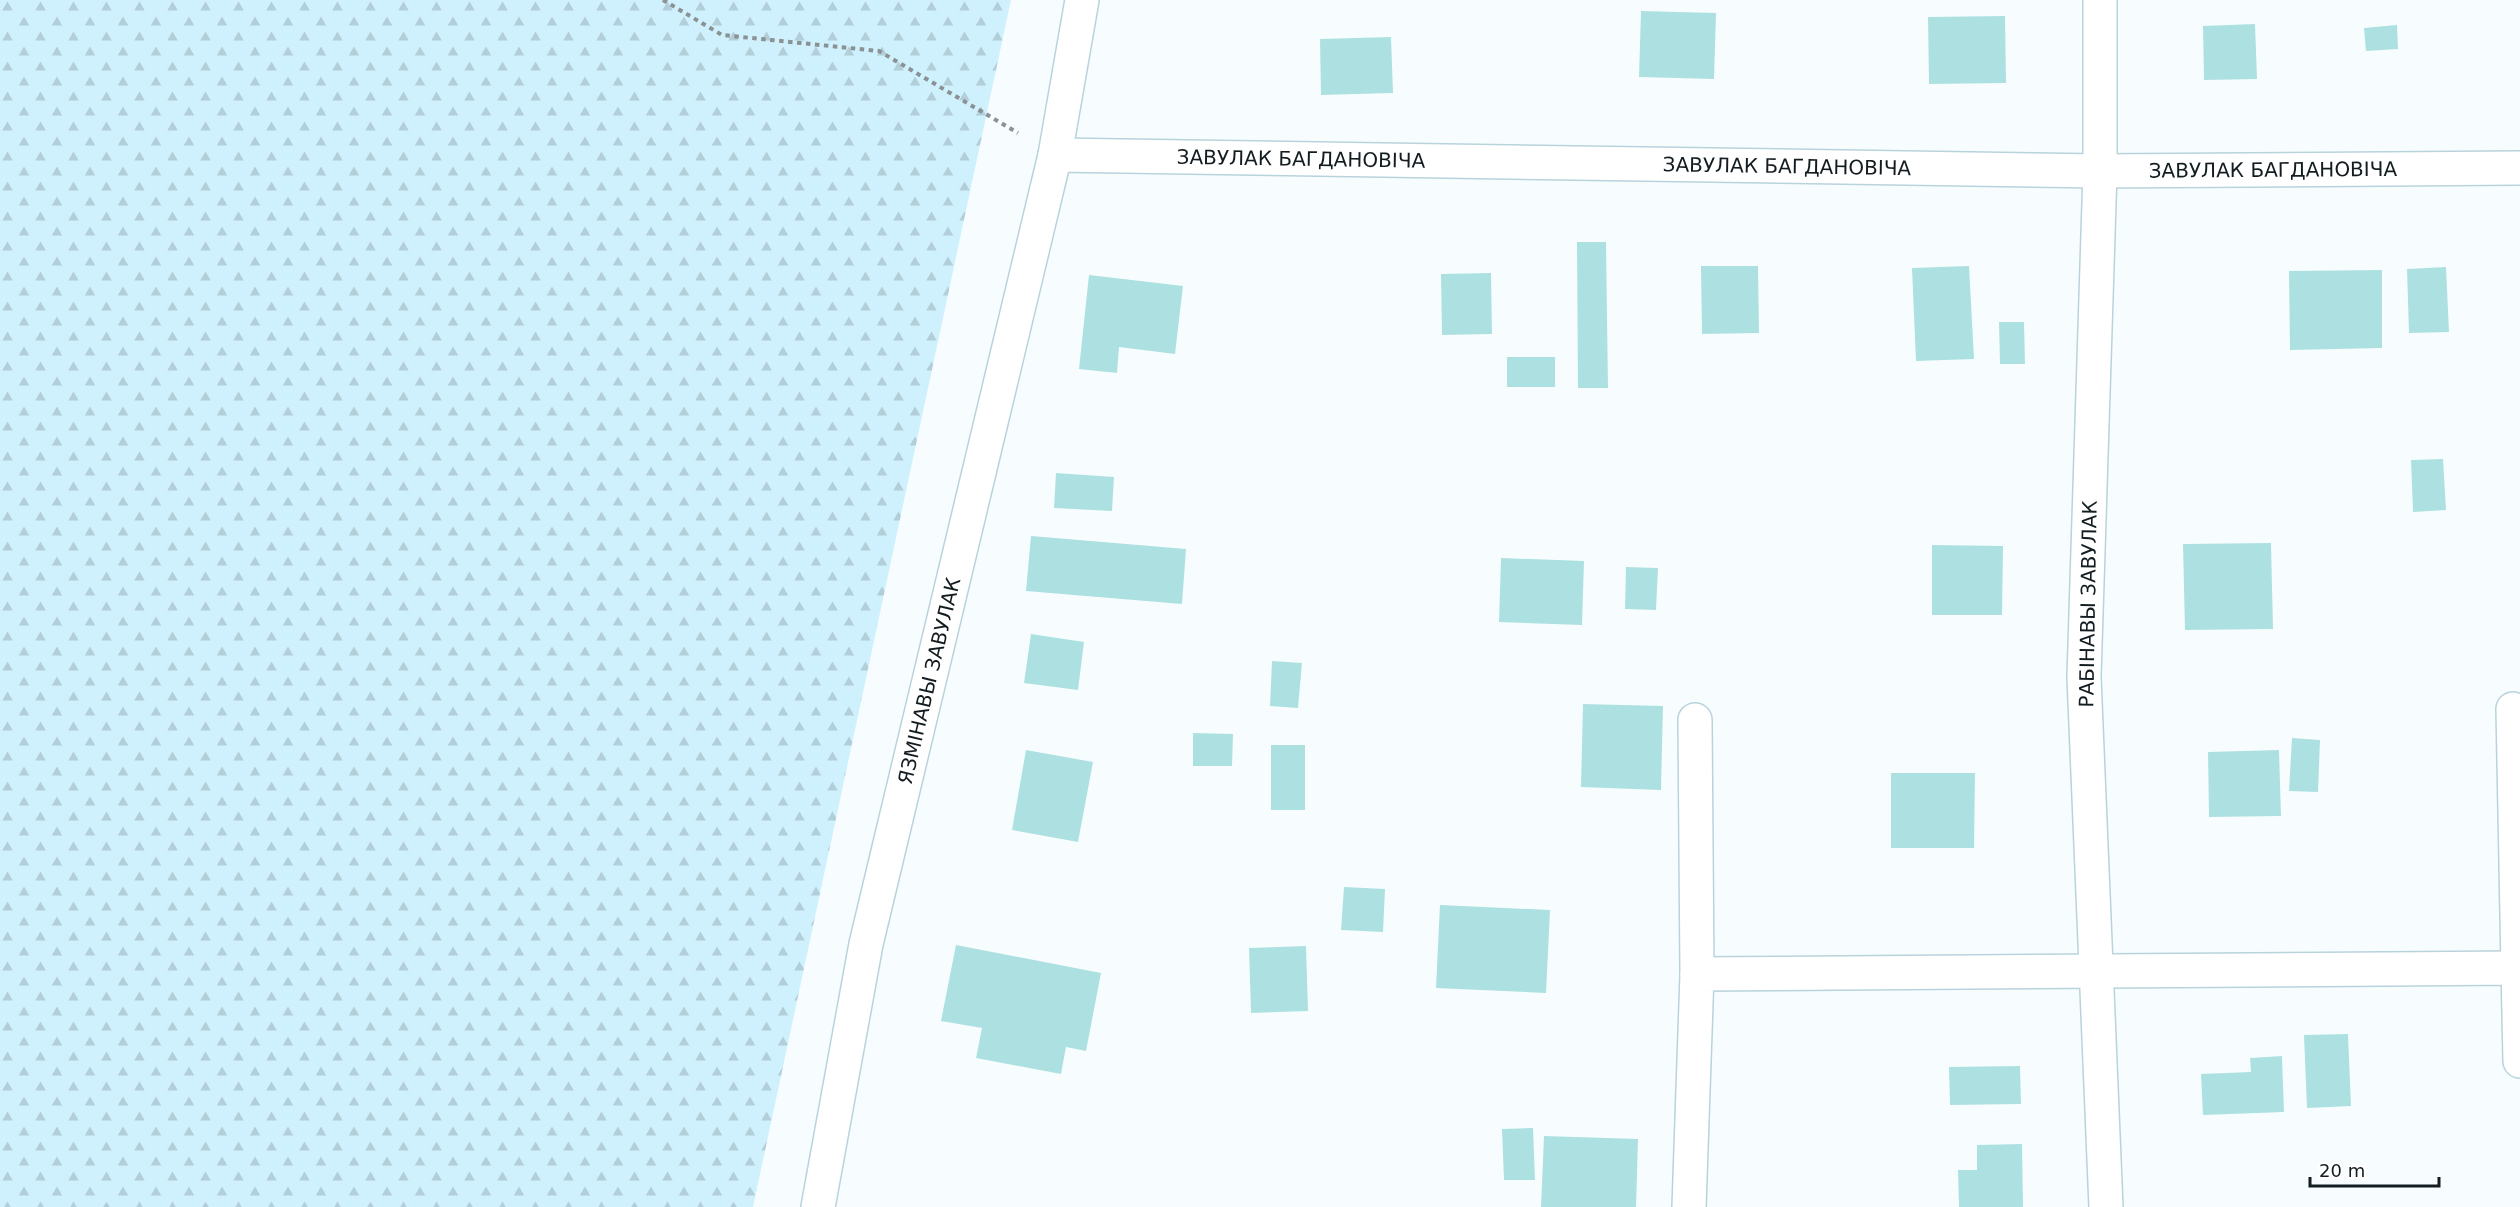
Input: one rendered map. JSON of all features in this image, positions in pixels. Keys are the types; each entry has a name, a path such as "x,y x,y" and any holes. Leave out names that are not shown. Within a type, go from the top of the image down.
{"street":[{"name":"ЯЗМІНАВЫ ЗАВУЛАК","path":"818,1207 866,944 1055,155 1082,0"},
{"name":"РАБІНАВЫ ЗАВУЛАК","path":"2100,0 2100,171 2084,677 2106,1207"},
{"name":"ЗАВУЛАК БАГДАНОВІЧА","path":"1055,155 2100,171 2520,168"},
{"path":"2513,709 2520,1061"},
{"path":"1689,1207 1697,974 1695,720"},
{"path":"1697,974 2518,968"}],"path":[{"path":"663,0 722,35 879,51 1055,155"}],"green space":[{"path":"0,0 1011,0 753,1207 0,1207"}],"building":[{"path":"1641,11 1716,13 1714,79 1639,77"},
{"path":"2005,16 2006,83 1929,84 1928,17"},
{"path":"2255,24 2257,79 2204,80 2203,26"},
{"path":"2397,25 2398,49 2366,51 2364,28"},
{"path":"1391,37 1393,93 1321,95 1320,39"},
{"path":"1577,242 1606,242 1608,388 1578,388"},
{"path":"1701,266 1758,266 1759,333 1702,334"},
{"path":"1969,266 1974,359 1916,361 1912,268"},
{"path":"2446,267 2449,332 2409,333 2407,269"},
{"path":"2382,270 2382,348 2290,350 2289,271"},
{"path":"1491,273 1492,334 1442,335 1441,274"},
{"path":"1089,275 1183,286 1175,354 1119,347 1117,373 1079,369"},
{"path":"1999,322 2024,322 2025,364 2000,364"},
{"path":"1507,357 1555,357 1555,387 1507,387"},
{"path":"2443,459 2446,510 2413,512 2411,460"},
{"path":"1056,473 1114,477 1112,511 1054,508"},
{"path":"1031,536 1186,549 1182,604 1026,591"},
{"path":"2271,543 2273,629 2185,630 2183,544"},
{"path":"1932,545 2003,546 2002,615 1932,615"},
{"path":"1501,558 1584,561 1582,625 1499,622"},
{"path":"1626,567 1658,568 1656,610 1625,609"},
{"path":"1031,634 1084,642 1078,690 1024,683"},
{"path":"1272,661 1302,663 1298,708 1270,706"},
{"path":"1583,704 1663,706 1661,790 1581,787"},
{"path":"1193,733 1233,734 1232,766 1193,766"},
{"path":"2292,738 2320,740 2318,792 2289,791"},
{"path":"1271,745 1305,745 1305,810 1271,810"},
{"path":"1026,750 1093,762 1078,842 1012,830"},
{"path":"2279,750 2281,816 2209,817 2208,752"},
{"path":"1891,773 1975,773 1974,848 1891,848"},
{"path":"1344,887 1385,889 1383,932 1341,930"},
{"path":"1440,905 1550,910 1546,993 1436,988"},
{"path":"956,945 1101,973 1086,1051 1066,1047 1061,1074 976,1058 982,1028 941,1021"},
{"path":"1306,946 1308,1011 1251,1013 1249,948"},
{"path":"2348,1034 2351,1106 2307,1108 2304,1035"},
{"path":"2282,1056 2284,1112 2203,1115 2201,1074 2251,1072 2250,1058"},
{"path":"2020,1066 2021,1104 1950,1105 1949,1067"},
{"path":"1533,1128 1535,1180 1504,1180 1502,1129"},
{"path":"1544,1136 1638,1139 1636,1207 1541,1207"},
{"path":"2022,1144 2023,1207 1959,1207 1958,1170 1977,1170 1977,1145"}]}
